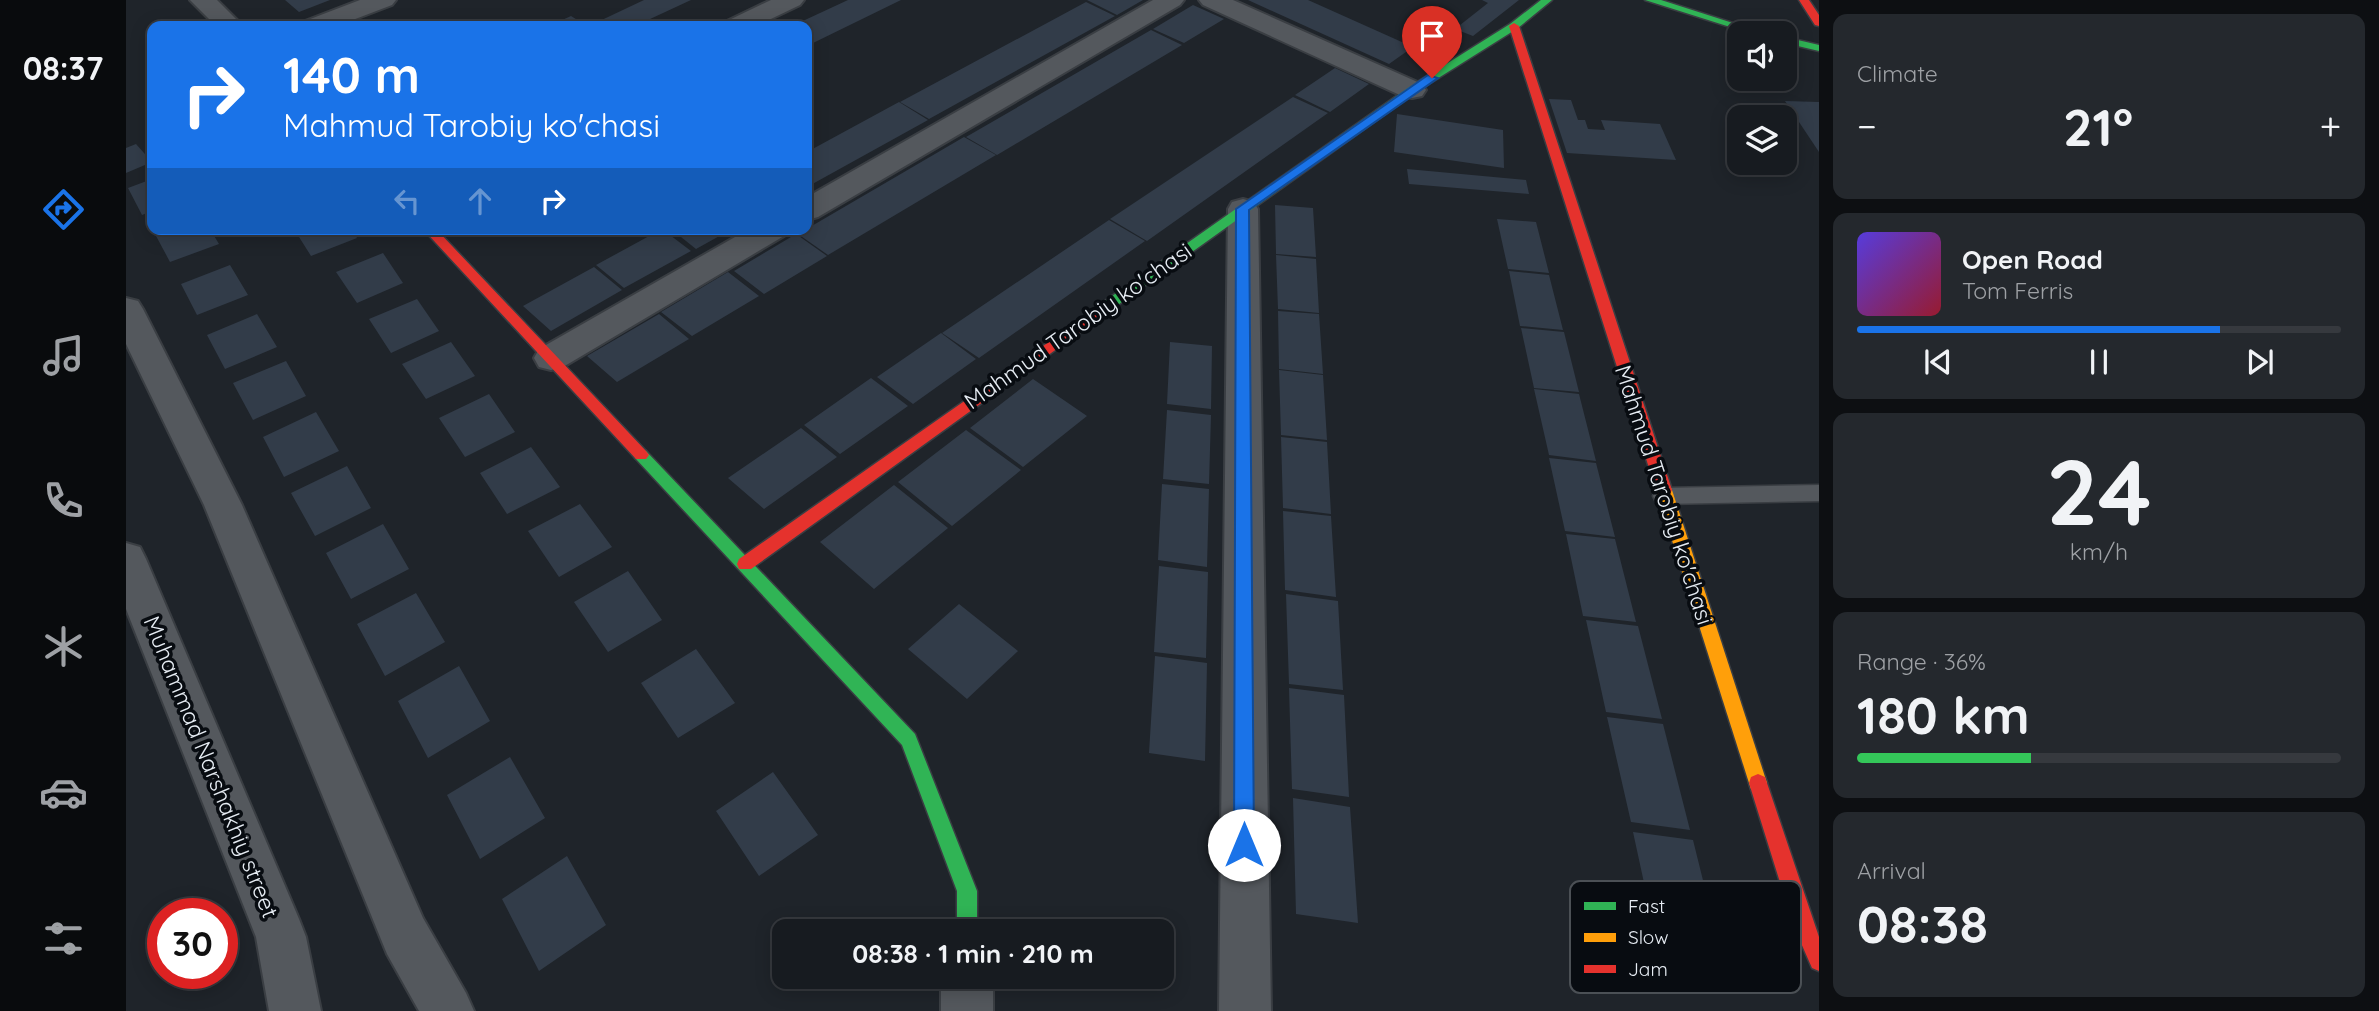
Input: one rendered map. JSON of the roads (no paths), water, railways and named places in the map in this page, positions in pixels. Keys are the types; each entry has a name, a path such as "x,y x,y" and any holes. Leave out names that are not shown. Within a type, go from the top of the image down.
{"street":[{"path":"203,0 225,21"},
{"path":"327,21 383,0"},
{"path":"747,21 791,0"},
{"path":"812,207 1171,0"},
{"path":"1212,0 1412,90"},
{"name":"Mahmud Tarobiy ko'chasi","path":"744,564 1242,209 1412,90 1514,26 1547,0"},
{"path":"1650,0 1727,23"},
{"path":"1804,0 1819,23"},
{"name":"Mahmud Tarobiy ko'chasi","path":"1514,26 1789,881"},
{"path":"1797,43 1819,48"},
{"path":"1242,209 1245,1011"},
{"path":"435,235 909,740 967,891 967,919"},
{"path":"551,358 763,235"},
{"path":"126,309 223,505 405,936 448,1011"},
{"name":"Muhammad Narshakhiy street","path":"126,559 281,937 295,1011"},
{"name":"Mahmud Tarobiy ko'chasi","path":"1801,918 1819,961"},
{"path":"967,989 967,1011"}],"lane":[{"path":"1663,496 1819,493"}]}
